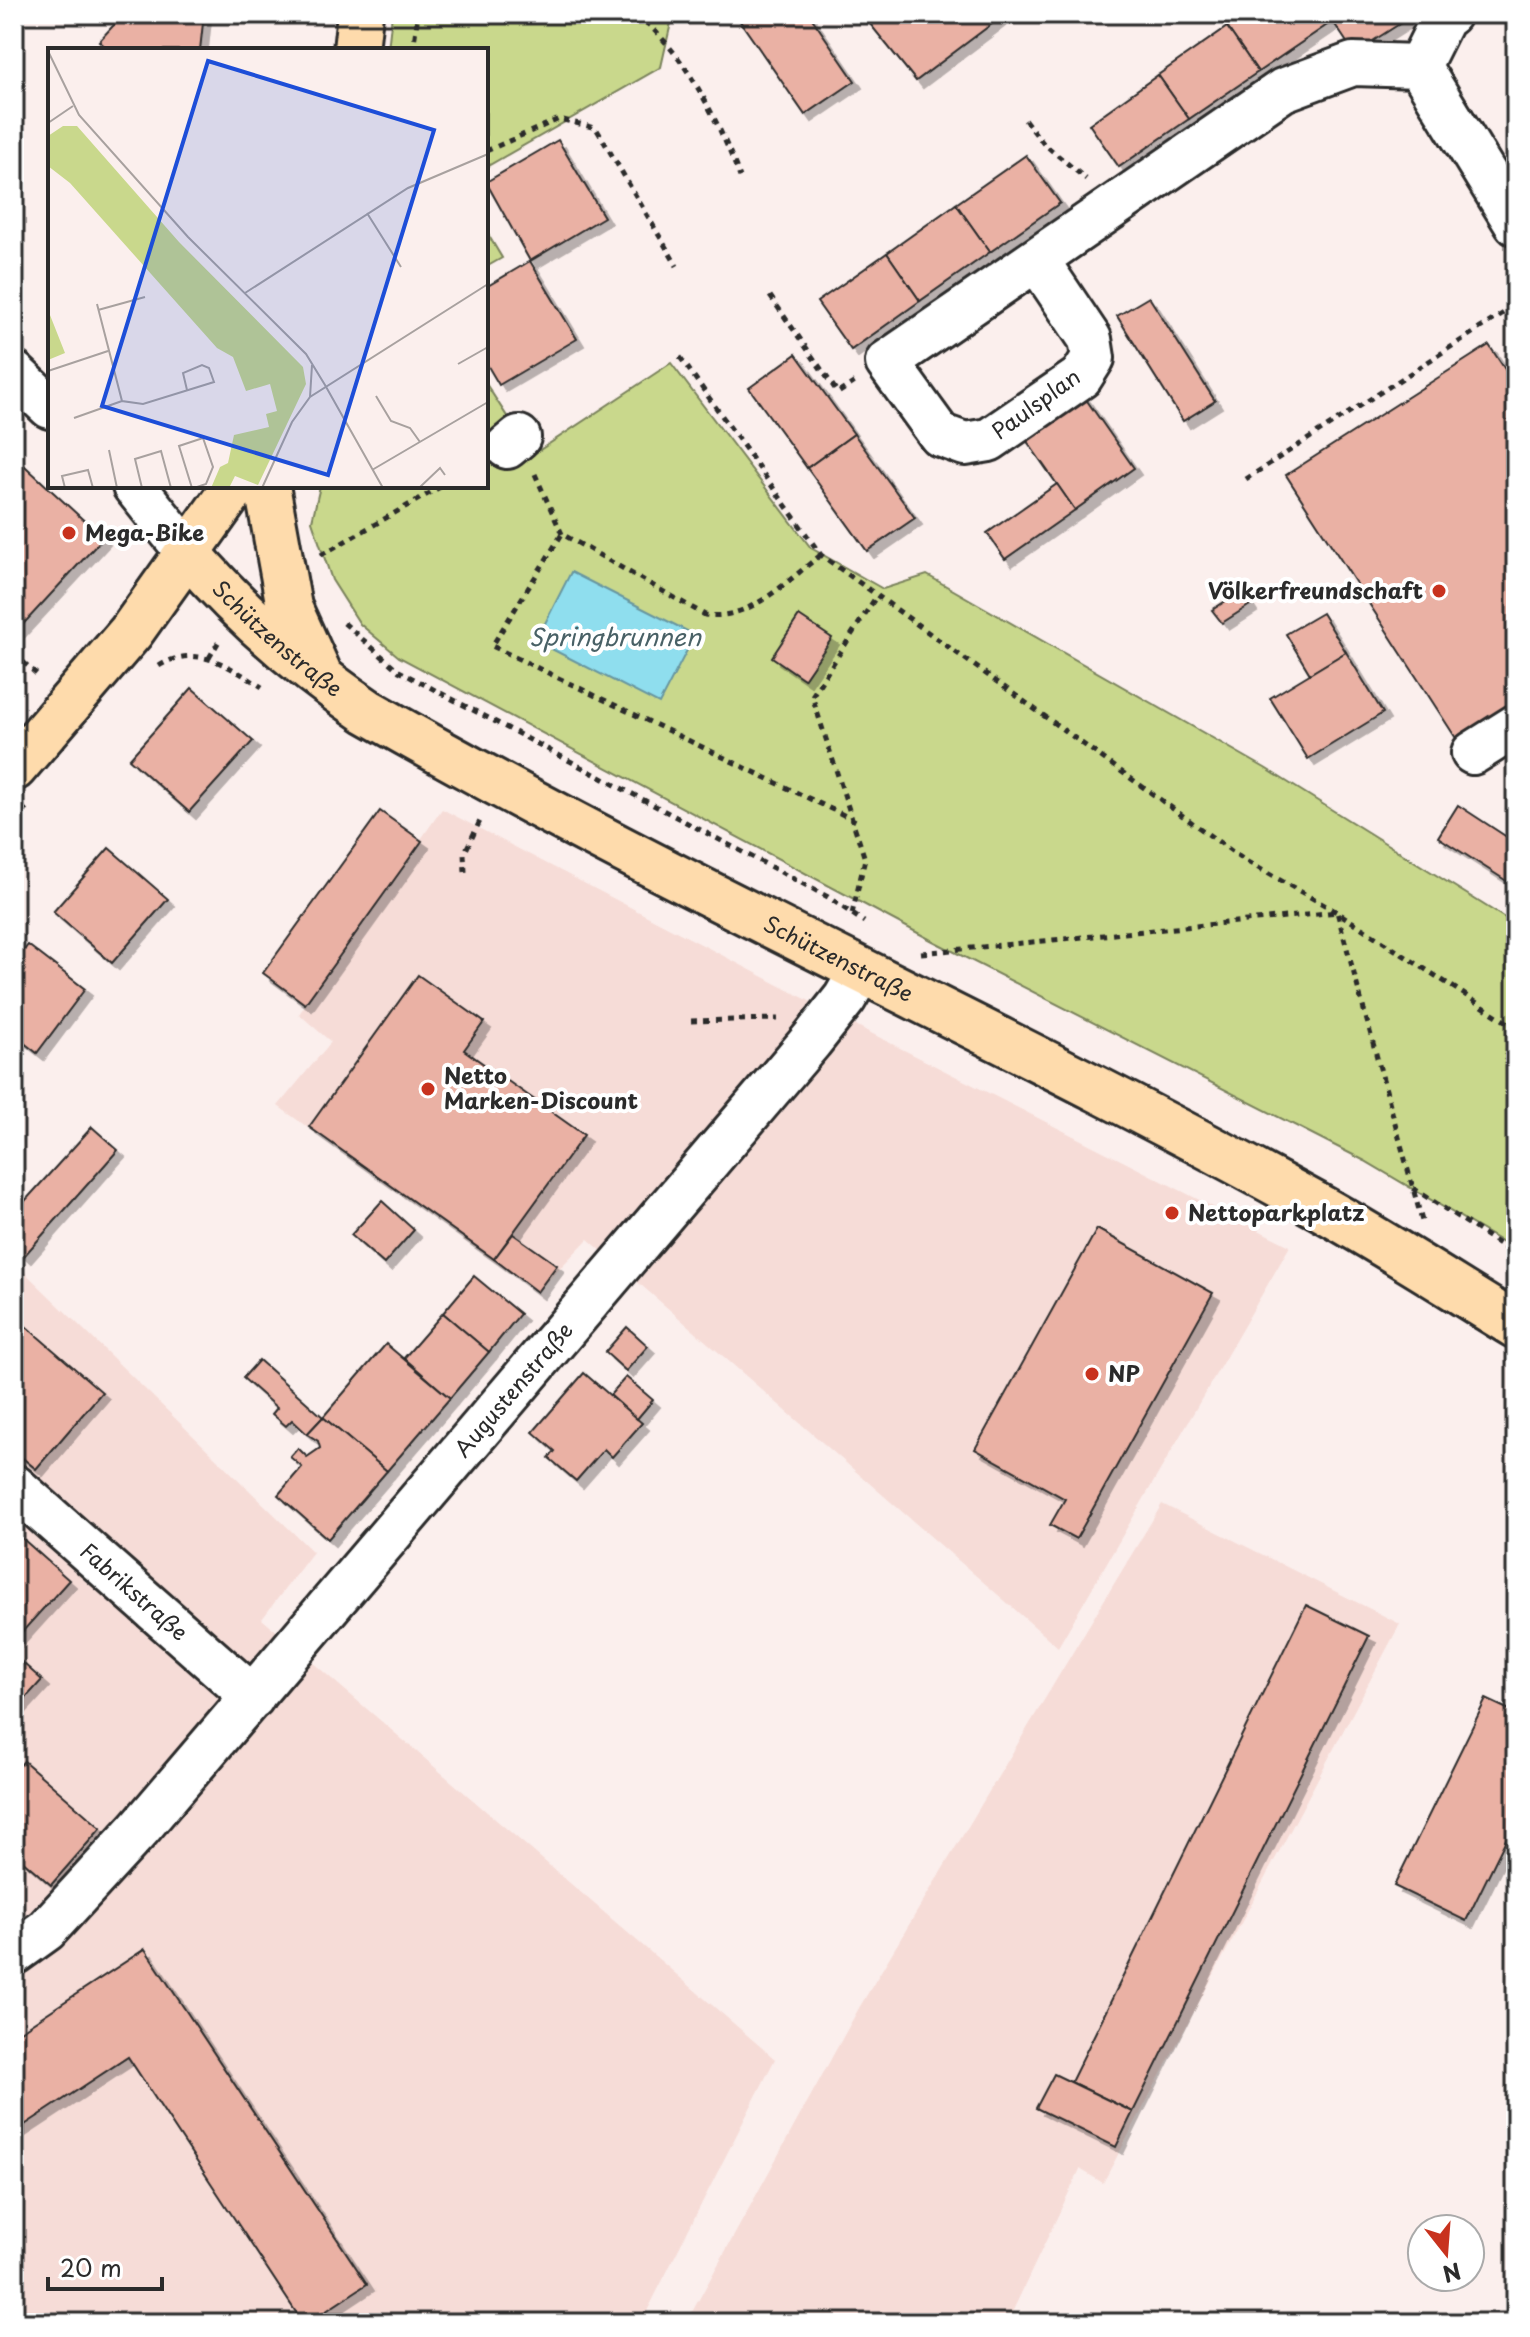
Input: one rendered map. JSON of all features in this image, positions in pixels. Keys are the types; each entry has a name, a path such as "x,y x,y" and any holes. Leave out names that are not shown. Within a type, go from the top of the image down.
{"main road":[{"path":"356,48 360,14"},
{"path":"14,768 113,656 234,488"},
{"path":"267,488 289,607 322,681"},
{"name":"Schützenstraße","path":"188,553 234,605 322,681 413,737 1244,1166 1516,1326"}],"street":[{"path":"1449,14 1443,18 1419,66 1516,224"},
{"name":"Paulsplan","path":"1037,260 1090,339 1093,358 1081,377 989,440 965,444 940,435 887,362 1283,90 1353,64 1419,66"},
{"path":"14,373 48,405"},
{"path":"136,488 188,553"},
{"path":"1473,753 1516,726"},
{"name":"Augustenstraße","path":"14,1953 46,1930 253,1697 816,1035 845,998 861,970"},
{"name":"Fabrikstraße","path":"14,1486 253,1697"}],"path":[{"path":"413,48 418,14"},
{"path":"636,14 689,73 726,140 740,177"},
{"path":"488,150 559,119 596,128 677,266"},
{"path":"1025,120 1043,143 1095,187 1109,207"},
{"path":"770,296 838,393"},
{"path":"1246,479 1516,305"},
{"path":"680,357 821,555 1244,860 1337,912 1516,1028"},
{"path":"513,442 532,469 562,534 705,615 725,617 748,610 821,555"},
{"path":"310,561 438,488"},
{"path":"562,534 492,646 856,821"},
{"path":"861,970 852,914 865,859 856,821 812,696 876,597"},
{"path":"339,617 399,671 828,897 877,930"},
{"path":"14,654 41,677"},
{"path":"465,872 464,854 481,818"},
{"path":"916,954 1337,912"},
{"path":"1337,912 1440,1279"},
{"path":"691,1021 786,1019 816,1035"},
{"path":"1412,1188 1516,1255"}],"shaded area":[{"path":"442,809 892,1044 1290,1246 1058,1647 588,1239 537,1292 278,1106 331,1042 299,1014"},
{"path":"14,1262 313,1552 262,1619 775,2059 641,2323 14,2323"},
{"path":"1162,1504 1400,1624 1103,2183 1080,2169 1007,2323 686,2323 859,2008"}],"green space":[{"path":"392,14 673,14 661,67 488,166 488,48 388,48"},
{"path":"488,234 502,258 488,266"},
{"path":"671,363 811,548 883,589 927,575 1265,768 1516,925 1516,1250 1365,1161 933,941 399,657 360,624 332,580 312,521 320,488 488,488 488,387 532,455"}],"water":[{"name":"Springbrunnen","path":"571,572 695,635 659,704 536,641"}],"building":[{"path":"124,14 204,14 200,48 107,48 99,41"},
{"path":"735,14 809,14 855,81 805,115"},
{"path":"862,14 1005,14 916,81"},
{"path":"1247,14 1328,14 1333,21 1258,72 1227,27"},
{"path":"1328,14 1415,14 1354,53"},
{"path":"1227,27 1258,72 1189,119 1158,75"},
{"path":"1158,75 1189,119 1119,167 1089,124"},
{"path":"558,140 604,217 530,261 488,181"},
{"path":"1026,155 1060,203 990,252 956,204"},
{"path":"956,204 990,252 920,301 887,253"},
{"path":"887,253 920,301 851,350 817,302"},
{"path":"530,261 577,339 499,385 488,366 488,286"},
{"path":"1149,297 1215,401 1183,421 1117,316"},
{"name":"Völkerfreundschaft","path":"1489,345 1516,386 1516,707 1459,743 1286,475"},
{"path":"796,354 854,434 807,468 749,388"},
{"path":"1083,395 1134,468 1075,510 1024,437"},
{"path":"854,434 915,518 867,551 807,468"},
{"path":"14,456 103,538 14,631"},
{"path":"1057,484 1075,510 1005,559 987,533"},
{"path":"1241,591 1250,605 1222,623 1212,610"},
{"path":"1322,613 1346,652 1310,674 1286,634"},
{"path":"799,616 832,638 804,679 772,657"},
{"path":"1346,652 1383,713 1308,759 1270,698"},
{"path":"192,688 253,741 189,812 129,759"},
{"path":"1458,805 1516,843 1516,887 1438,837"},
{"path":"380,811 422,841 305,1004 263,973"},
{"path":"109,848 168,899 112,963 53,912"},
{"path":"28,945 85,989 37,1053 14,1035 14,963"},
{"name":"Netto Marken-Discount","path":"418,975 484,1022 464,1050 584,1135 494,1259 309,1127"},
{"path":"92,1127 118,1150 24,1256 14,1247 14,1213"},
{"path":"382,1201 414,1230 384,1264 351,1235"},
{"name":"NP","path":"1097,1229 1213,1293 1076,1539 1050,1525 1065,1499 975,1449"},
{"path":"513,1234 557,1265 537,1292 494,1259"},
{"path":"474,1276 520,1314 489,1352 443,1313"},
{"path":"443,1313 489,1352 450,1398 404,1358"},
{"path":"14,1316 102,1392 36,1469 14,1451"},
{"path":"627,1327 648,1346 626,1371 605,1352"},
{"path":"386,1344 450,1398 387,1471 323,1417"},
{"path":"259,1360 323,1417 307,1434 292,1420 286,1426 272,1414 277,1408 243,1378"},
{"path":"584,1373 642,1423 612,1457 604,1449 576,1481 549,1458 555,1451 533,1432"},
{"path":"626,1377 653,1400 637,1419 610,1395"},
{"path":"323,1417 387,1471 328,1539 278,1495 302,1467 290,1457 298,1448 307,1457 320,1448 318,1441 307,1434"},
{"path":"14,1531 69,1580 14,1641"},
{"path":"1306,1605 1369,1636 1133,2112 1071,2082"},
{"path":"14,1655 42,1680 14,1711"},
{"path":"1486,1699 1516,1713 1516,1819 1466,1921 1394,1886"},
{"path":"24,1761 101,1828 51,1885 14,1853 14,1772"},
{"path":"145,1949 367,2284 308,2323 303,2323 128,2057 14,2132 14,2035"},
{"path":"1054,2074 1133,2112 1116,2147 1036,2108"}],"place":[{"name":"Mega-Bike","path":"69,533"},
{"name":"Völkerfreundschaft","path":"1439,591"},
{"name":"Netto Marken-Discount","path":"428,1089"},
{"name":"Nettoparkplatz","path":"1172,1213"},
{"name":"NP","path":"1092,1374"}]}
